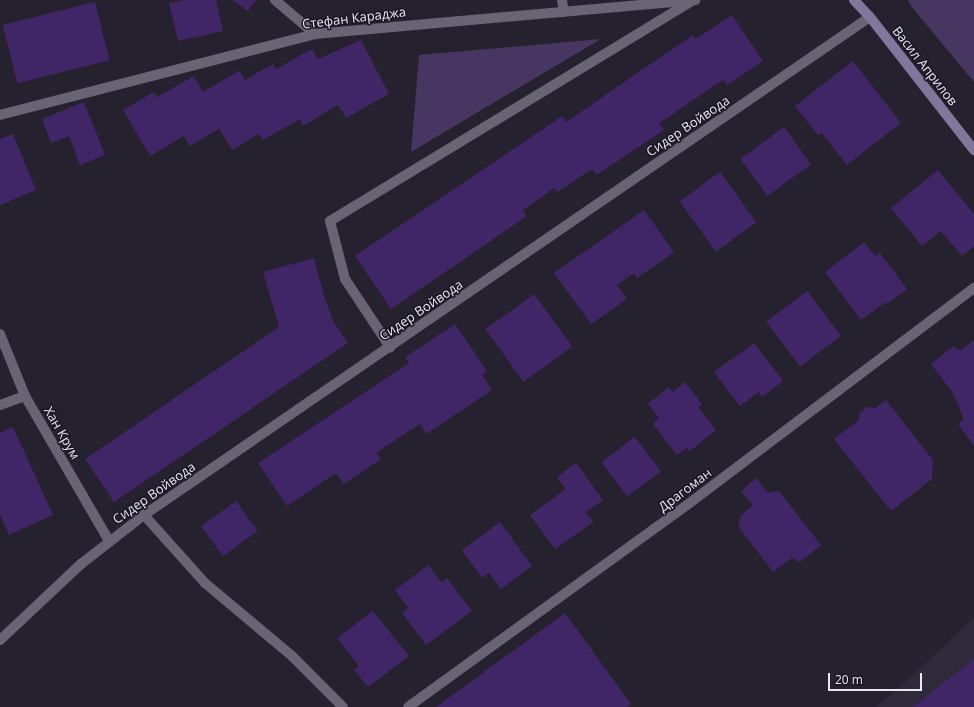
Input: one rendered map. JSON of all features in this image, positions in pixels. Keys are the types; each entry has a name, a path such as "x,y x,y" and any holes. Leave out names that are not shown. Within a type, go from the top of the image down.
{"street":[{"path":"275,0 315,34"},
{"path":"562,0 564,12"},
{"name":"Васил Априлов","path":"854,0 870,17 974,150"},
{"path":"390,347 345,279 330,221 694,1"},
{"name":"Стефан Караджа","path":"0,115 315,34 694,1"},
{"name":"Сидер Войвода","path":"0,640 81,564 144,515 870,17"},
{"name":"Драгоман","path":"408,707 687,506 974,288"},
{"name":"Хан Крум","path":"0,334 25,396 109,541"},
{"path":"0,405 25,396"},
{"path":"144,515 205,583 292,656 343,707"}],"shaded area":[{"path":"908,0 974,0 974,82 911,6"},
{"path":"601,39 411,152 419,55"},
{"path":"974,617 974,707 875,707 898,689"}],"building":[{"path":"184,0 216,0 223,31 178,41 169,3"},
{"path":"232,0 256,0 248,11"},
{"path":"95,2 110,60 17,83 3,25"},
{"path":"732,15 763,61 727,85 723,80 659,123 664,130 597,175 592,169 557,192 554,188 523,210 527,216 391,309 355,256 562,116 566,122 693,35 696,39"},
{"path":"361,40 389,94 346,118 338,105 303,126 300,119 263,140 259,134 232,150 219,129 190,146 184,136 150,156 123,110 154,92 157,97 194,76 203,92 239,71 245,80 273,64 276,69 312,49 318,59"},
{"path":"853,61 901,123 847,165 821,132 818,135 795,106"},
{"path":"84,102 105,155 80,165 69,136 51,143 42,119"},
{"path":"784,127 811,164 767,196 740,159"},
{"path":"13,134 36,190 0,205 0,139"},
{"path":"938,170 974,214 974,246 962,256 941,231 922,246 891,208"},
{"path":"720,172 756,222 716,252 680,201"},
{"path":"644,210 674,252 637,278 634,273 617,285 627,299 591,324 554,273"},
{"path":"864,242 875,256 880,253 907,289 887,304 886,302 861,320 825,272"},
{"path":"314,258 324,296 333,321 348,343 114,502 85,459 279,327 263,272"},
{"path":"807,291 841,336 800,366 766,322"},
{"path":"534,294 572,347 524,382 485,329"},
{"path":"455,324 487,371 482,375 492,390 426,434 420,424 376,453 381,459 344,484 336,473 287,506 258,463 409,363 405,357"},
{"path":"974,340 974,446 958,424 964,419 953,393 931,364 954,346 959,351"},
{"path":"754,343 783,381 762,397 759,392 740,406 714,372"},
{"path":"685,382 702,404 698,407 716,430 690,451 687,448 677,455 653,424 659,418 648,404 669,387 673,392"},
{"path":"886,400 933,460 932,479 891,511 834,439 859,420 860,413 867,407 876,408"},
{"path":"13,427 53,515 9,535 0,514 0,433"},
{"path":"635,437 661,471 627,497 601,462"},
{"path":"576,463 603,500 586,512 593,522 555,549 530,515 566,489 557,477"},
{"path":"756,478 768,493 779,491 821,545 800,562 792,558 773,572 738,526 741,515 753,505 741,491"},
{"path":"236,501 258,531 223,556 201,526"},
{"path":"500,522 532,566 501,589 489,573 482,578 462,550"},
{"path":"428,565 442,583 447,578 472,611 426,645 402,613 408,608 395,590"},
{"path":"373,611 409,656 368,687 354,670 359,666 337,638"},
{"path":"565,613 631,704 627,707 436,707"},
{"path":"974,659 974,707 913,707"}]}
